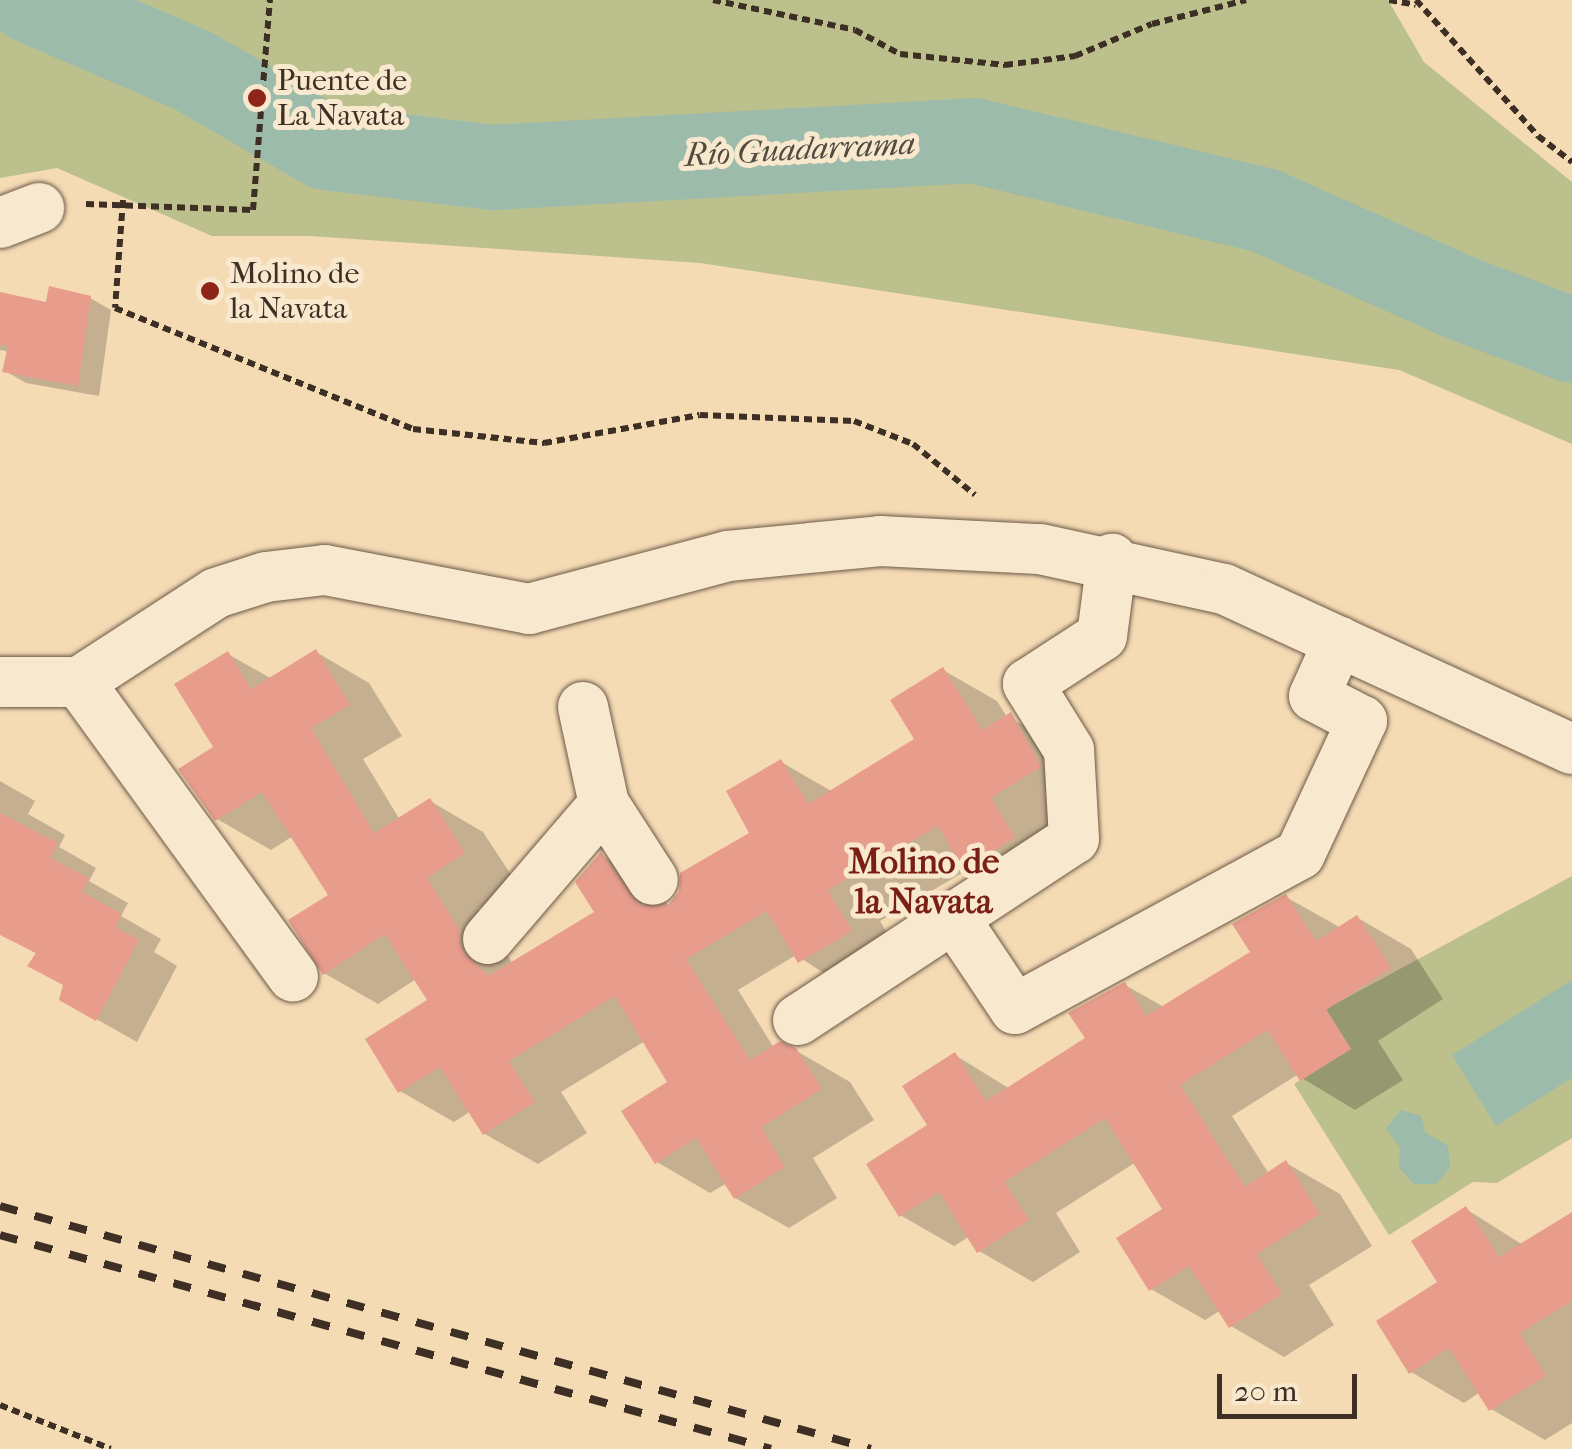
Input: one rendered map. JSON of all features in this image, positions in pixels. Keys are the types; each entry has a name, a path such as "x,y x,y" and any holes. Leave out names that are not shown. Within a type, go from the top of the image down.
{"street":[{"path":"0,682 80,682 216,592 325,570 529,609 728,556 880,540 1112,559 1224,588 1572,749"},
{"path":"798,1020 956,921 1074,839 1069,750 1028,684 1102,636 1112,559"},
{"path":"956,921 1015,1010 1300,854 1362,721 1314,696 1339,641"},
{"path":"80,682 292,977"},
{"path":"584,707 604,804 653,880"},
{"path":"488,939 604,804"}],"path":[{"path":"20,216 123,200 253,210 270,0"},
{"path":"713,0 855,30 900,54 1005,65 1075,56 1152,24 1246,0"},
{"path":"1388,0 1416,2 1538,136 1572,162"},
{"path":"123,200 114,308 413,429 544,443 700,415 854,421 913,444 984,502"},
{"path":"0,1405 110,1449"}],"green space":[{"path":"0,0 1388,0 1424,62 1572,182 1572,444 1399,370 700,263 310,236 212,236 57,168 0,178"},
{"path":"1572,876 1572,1138 1497,1183 1473,1182 1389,1235 1294,1084 1351,1049 1326,1009"}],"shaded area":[{"path":"1572,980 1572,1078 1496,1126 1452,1055"},
{"path":"1401,1110 1421,1116 1425,1132 1448,1146 1450,1168 1436,1184 1414,1184 1399,1168 1400,1148 1386,1128"}],"building":[{"path":"49,286 91,296 78,386 2,372 8,346 0,345 0,292 46,302"},
{"path":"316,649 350,705 311,728 374,833 430,798 465,853 427,878 460,932 461,949 488,976 594,912 575,882 601,852 639,905 668,905 679,892 680,873 749,833 726,791 781,759 808,804 914,739 890,700 943,667 982,730 1011,712 1041,767 991,798 1015,838 963,869 938,826 828,890 852,931 798,963 767,911 686,959 750,1060 780,1041 796,1048 822,1089 761,1127 785,1167 734,1199 696,1138 655,1164 621,1111 667,1082 615,996 509,1061 535,1102 483,1135 440,1067 398,1093 365,1039 427,1000 385,934 323,975 288,920 328,895 262,792 215,821 178,769 213,747 174,684 228,651 251,689"},
{"path":"0,813 58,843 50,858 89,878 82,892 122,914 115,927 139,940 96,1021 59,1000 63,985 27,966 36,953 0,935"},
{"path":"1286,894 1316,941 1357,915 1391,968 1326,1010 1351,1049 1300,1081 1268,1030 1180,1085 1245,1187 1286,1160 1320,1214 1257,1254 1282,1294 1229,1328 1189,1266 1149,1291 1116,1238 1162,1209 1105,1118 1004,1182 1029,1220 977,1253 939,1192 899,1217 866,1164 927,1125 902,1086 955,1052 986,1101 1085,1038 1068,1013 1125,982 1146,1016 1250,952 1232,924"},
{"path":"1466,1206 1499,1257 1572,1212 1572,1301 1520,1333 1546,1376 1489,1411 1449,1348 1409,1374 1376,1321 1437,1282 1411,1241"}],"waterway":[{"name":"Río Guadarrama","path":"30,0 194,71 325,147 493,167 973,140 1264,210 1459,297 1572,340"}],"railway":[{"path":"0,1206 871,1449"},
{"path":"0,1235 771,1449"}],"place":[{"name":"Puente de La Navata","path":"257,98"},
{"name":"Molino de la Navata","path":"210,291"}],"district":[{"name":"Molino de la Navata","path":"924,882"}]}
